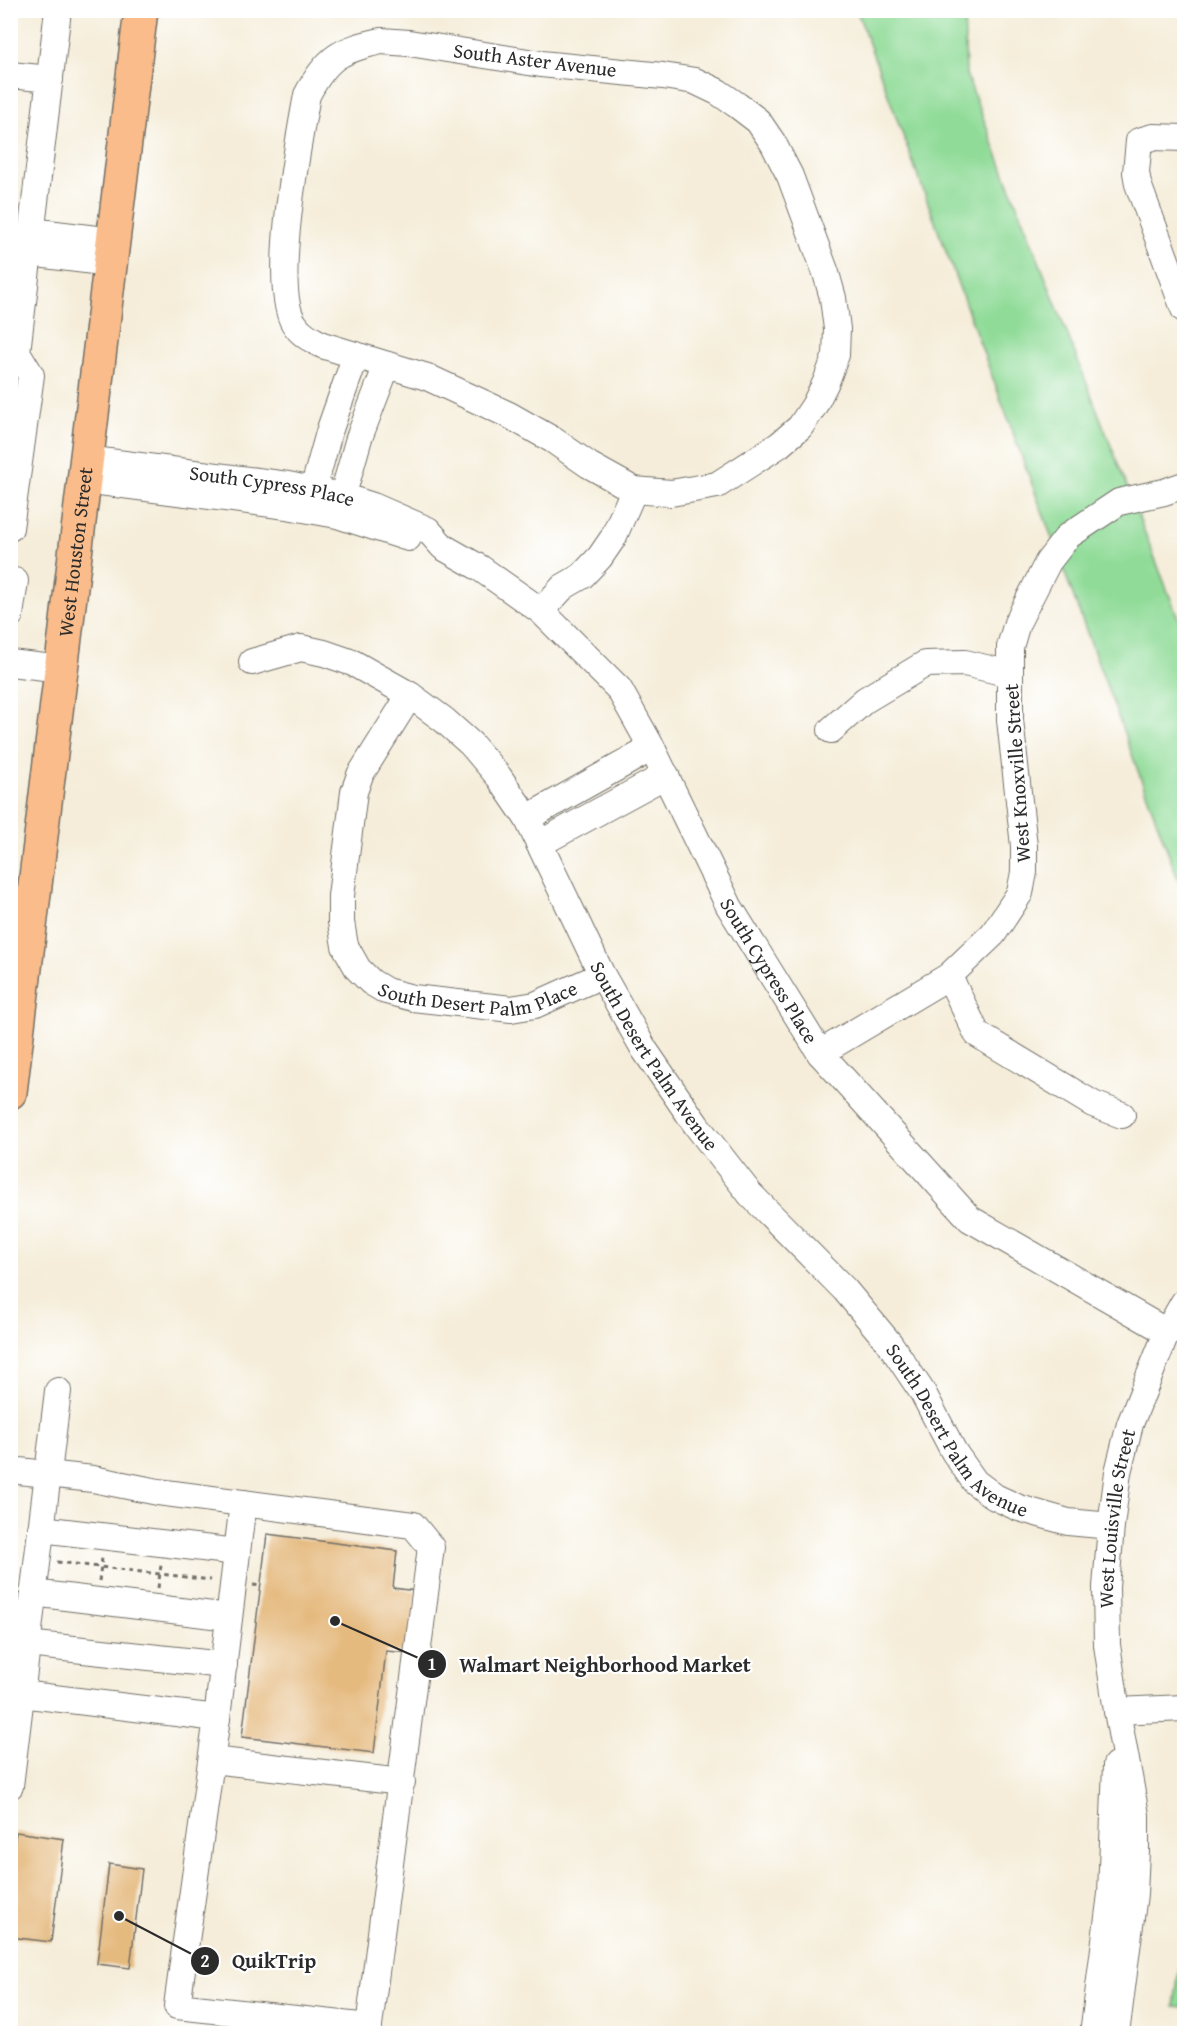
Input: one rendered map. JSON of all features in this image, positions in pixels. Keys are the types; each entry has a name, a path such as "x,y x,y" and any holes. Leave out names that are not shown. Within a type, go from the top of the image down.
{"main road":[{"name":"West Houston Street","path":"11,1090 20,927 62,669 141,10"}],"street":[{"path":"10,528 32,375 17,352 25,241 50,79 58,10"},
{"name":"South Aster Avenue","path":"356,356 322,345 294,326 284,294 284,256 307,94 317,75 330,60 352,48 381,41 541,64 684,79 718,92 758,121 773,143 790,176 833,298 837,329 836,355 814,406 800,427 779,445 742,470 717,485 696,490 670,494 634,489"},
{"path":"10,75 50,79"},
{"path":"1185,138 1153,137 1139,141 1136,172 1138,184 1185,309"},
{"path":"25,241 112,252"},
{"path":"313,490 325,446 356,356 427,377 509,415 554,440 589,465 634,489 613,538 582,576 563,587 548,617"},
{"path":"340,506 354,455 387,365"},
{"path":"325,446 354,455"},
{"name":"South Cypress Place","path":"85,469 288,484 313,490 394,532 420,543 443,547 480,568 548,617 619,689 666,775 729,906 820,1053 970,1219 1167,1332"},
{"name":"South Cypress Place","path":"85,469 276,505 340,506"},
{"name":"West Knoxville Street","path":"820,1053 949,976 993,934 1020,893 1024,872 1024,846 1010,720 1010,647 1017,623 1048,562 1068,536 1119,502 1185,485"},
{"path":"10,615 15,581"},
{"name":"South Desert Palm Avenue","path":"252,662 301,648 353,663 410,695 444,720 471,744 499,777 527,818 602,975 644,1049 697,1126 750,1194 845,1290 890,1344 923,1393 954,1452 975,1482 995,1497 1019,1508 1042,1513 1069,1510 1112,1521"},
{"path":"10,663 62,669"},
{"path":"831,730 865,700 925,664 965,663 1010,674"},
{"name":"South Desert Palm Place","path":"410,695 360,775 354,792 341,896 341,922 345,946 358,969 371,982 413,998 511,1009 535,1005 602,975"},
{"path":"527,818 652,748"},
{"path":"539,844 666,775"},
{"path":"949,976 977,1034 1093,1104 1122,1115"},
{"name":"West Louisville Street","path":"1116,2034 1134,1894 1136,1815 1107,1645 1106,1587 1112,1521 1118,1472 1130,1424 1167,1332 1185,1302"},
{"path":"10,1786 58,1391"},
{"path":"10,1470 93,1479 158,1492 243,1503 413,1525 431,1547 368,2030 177,2006 212,1760 243,1503"},
{"path":"41,1529 237,1552"},
{"path":"33,1593 229,1617"},
{"path":"27,1644 224,1665"},
{"path":"21,1694 217,1718"},
{"path":"1117,1711 1185,1708"},
{"name":"West Louisville Street","path":"1093,2034 1112,1894 1117,1711"},
{"path":"212,1760 402,1782"}],"path":[{"path":"97,1601 105,1537"},
{"path":"156,1608 163,1544"},
{"path":"38,1559 261,1586"}],"green space":[{"path":"857,11 964,11 966,74 1184,633 1184,895"},
{"path":"1184,1935 1184,2007 1174,2006"}],"building":[{"path":"267,1534 397,1551 393,1588 416,1591 409,1653 386,1651 374,1753 242,1737"},
{"path":"16,1832 64,1839 51,1942 10,1937 10,1874"},
{"path":"109,1864 142,1869 130,1968 97,1964"}],"place":[{"name":"Walmart Neighborhood Market","path":"335,1621"},
{"name":"QuikTrip","path":"119,1916"}]}
